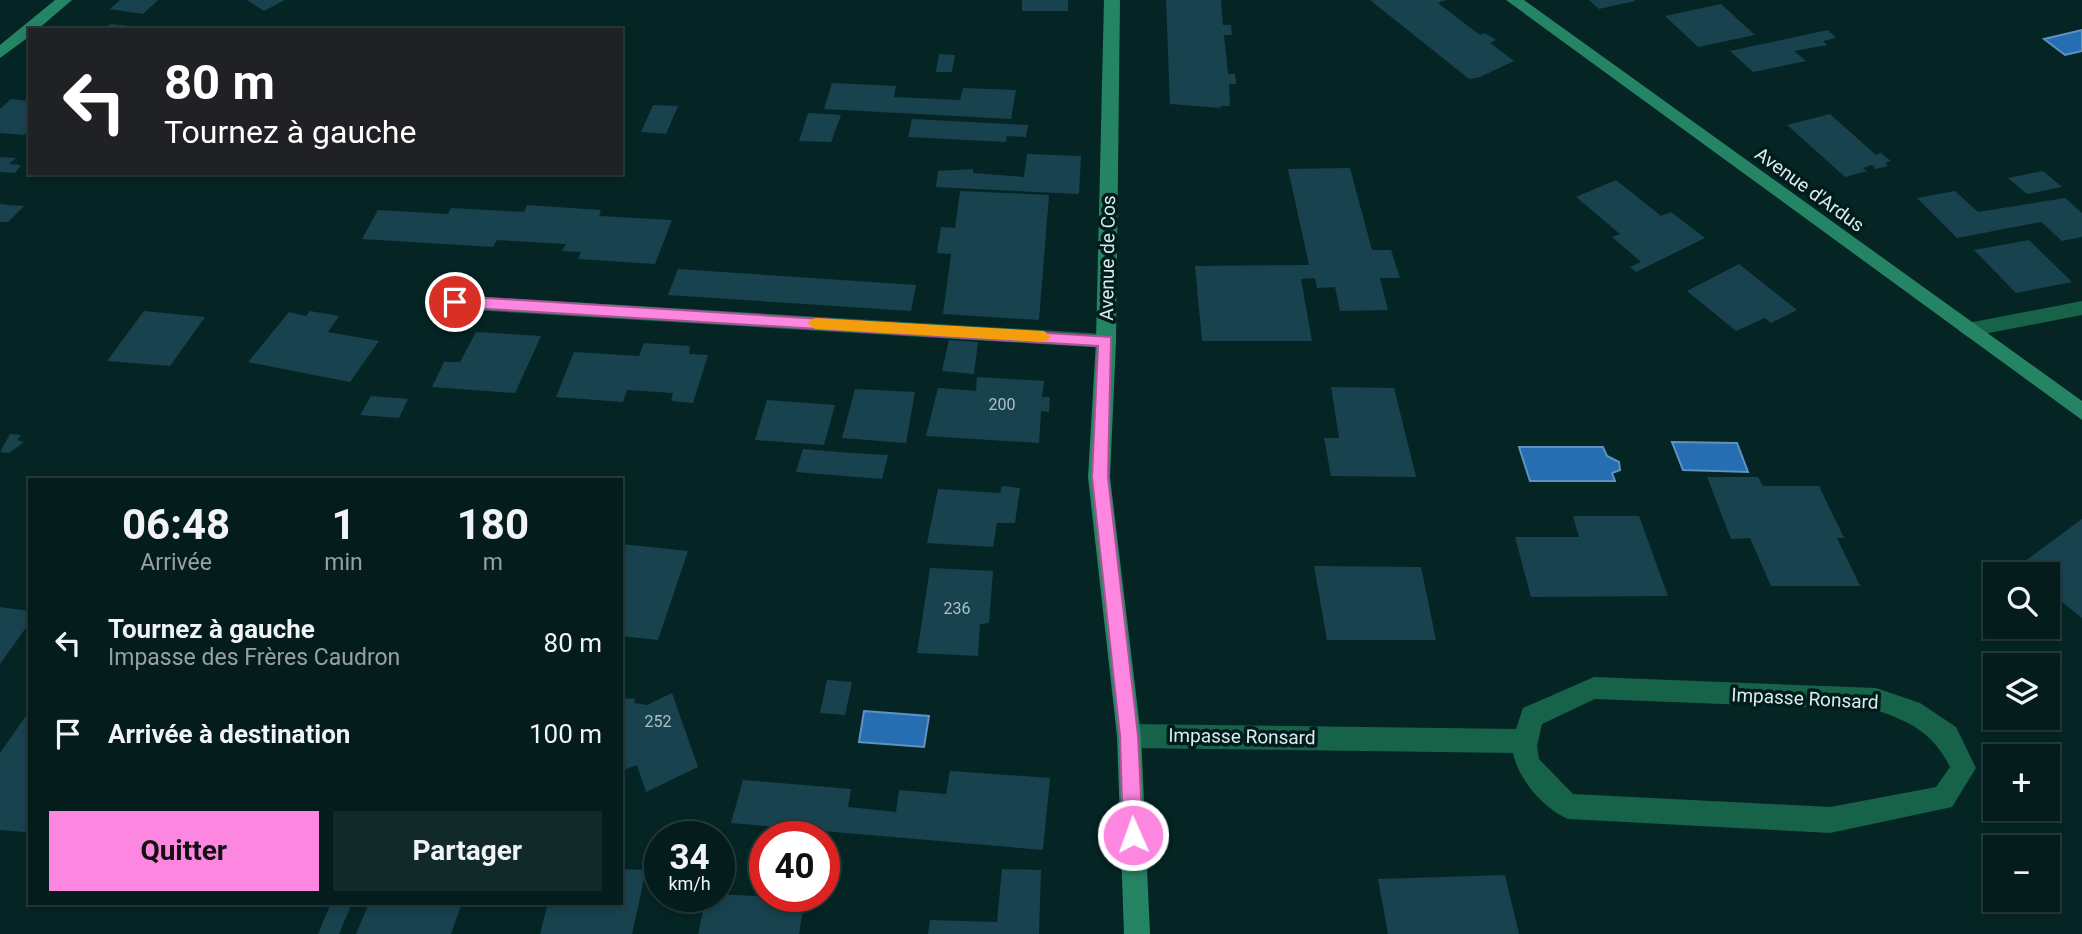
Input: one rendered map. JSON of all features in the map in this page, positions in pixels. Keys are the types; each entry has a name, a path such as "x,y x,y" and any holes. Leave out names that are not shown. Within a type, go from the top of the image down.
{"street":[{"path":"30,28 64,0"},
{"name":"Avenue de Cos","path":"1112,0 1106,341 1100,477 1129,736 1137,934"},
{"name":"Avenue d'Ardus","path":"1514,0 2082,412"},
{"path":"0,53 28,30"},
{"path":"455,302 1106,341"},
{"path":"1968,330 2082,308"},
{"name":"Impasse Ronsard","path":"1594,688 1876,699 1911,711 1947,735 1964,768 1943,798 1830,820 1581,807 1568,806 1529,768 1522,741 1532,716 1594,688"},
{"name":"Impasse Ronsard","path":"1129,736 1522,741"}],"water":[{"path":"2082,30 2082,51 2065,55 2044,39"},
{"path":"1672,442 1737,443 1748,472 1683,470"},
{"path":"1519,447 1603,447 1607,456 1619,462 1620,470 1612,473 1615,481 1530,481"},
{"path":"864,711 929,716 924,747 859,742"}],"building":[{"path":"120,0 158,0 143,14 110,9"},
{"path":"247,0 285,0 264,11"},
{"path":"1022,0 1068,0 1068,11 1022,11"},
{"path":"1166,0 1221,0 1223,25 1231,25 1232,35 1224,35 1228,74 1235,74 1236,84 1229,84 1230,106 1220,106 1221,108 1170,104"},
{"path":"1370,0 1446,0 1438,3 1480,35 1485,33 1496,40 1490,43 1514,61 1480,77 1469,79"},
{"path":"1589,0 1635,0 1635,1 1599,9"},
{"path":"1721,4 1755,35 1698,47 1665,16"},
{"path":"111,24 150,28 102,28"},
{"path":"1828,30 1836,38 1823,41 1827,45 1794,51 1806,61 1753,72 1730,51"},
{"path":"939,54 955,55 952,72 936,72"},
{"path":"832,83 896,86 894,97 960,100 963,88 1016,90 1011,119 824,109"},
{"path":"11,99 28,101 28,131 24,135 0,133 0,109"},
{"path":"653,105 678,106 666,134 641,132"},
{"path":"808,113 841,115 831,142 799,141"},
{"path":"1830,114 1876,155 1881,153 1891,161 1885,163 1888,166 1876,169 1872,165 1863,168 1867,171 1845,177 1787,125"},
{"path":"912,119 1028,125 1026,137 1007,136 1006,142 908,137"},
{"path":"1027,154 1081,156 1079,194 936,187 938,171 973,169 973,173 1024,177"},
{"path":"0,157 16,158 9,164 21,165 15,173 0,172"},
{"path":"1350,168 1372,250 1391,250 1400,278 1380,278 1388,310 1340,311 1335,287 1317,288 1315,278 1301,279 1312,341 1202,341 1195,266 1309,265 1288,169"},
{"path":"2043,171 2062,187 2027,194 2008,178"},
{"path":"1616,180 1661,216 1671,212 1705,238 1636,272 1630,267 1641,262 1612,237 1620,234 1576,197"},
{"path":"960,191 1049,195 1039,320 943,314 951,254 937,253 941,227 955,228"},
{"path":"1955,191 1978,212 2065,198 2082,213 2082,237 2062,241 2041,222 1957,238 1917,198"},
{"path":"0,204 24,206 8,222 0,222"},
{"path":"527,205 601,210 599,216 672,220 655,264 578,259 581,252 562,251 566,244 497,240 493,247 362,239 378,210 448,214 451,208 524,212"},
{"path":"2029,240 2072,282 2016,293 1974,250"},
{"path":"1739,264 1797,310 1771,323 1765,318 1736,331 1687,291"},
{"path":"678,269 916,285 911,311 668,295"},
{"path":"144,311 205,317 170,366 107,361"},
{"path":"310,311 339,316 328,332 379,341 350,382 248,362 289,312 306,316"},
{"path":"476,332 541,336 515,393 432,387 444,362 460,362"},
{"path":"949,340 978,342 974,374 942,371"},
{"path":"644,343 690,346 689,354 708,355 693,403 671,401 673,393 627,390 623,402 556,397 574,352 639,356"},
{"path":"977,377 1044,381 1042,397 1050,397 1049,412 1041,411 1039,443 926,436 938,388 976,391"},
{"path":"1331,387 1394,388 1416,477 1331,476 1324,438 1339,438"},
{"path":"855,389 915,392 906,443 842,438"},
{"path":"371,396 408,399 399,418 360,415"},
{"path":"767,400 835,405 824,445 755,440"},
{"path":"10,434 21,435 17,440 24,442 9,453 0,452"},
{"path":"803,449 888,455 882,479 796,472"},
{"path":"1707,477 1758,477 1763,486 1819,486 1844,538 1837,538 1860,586 1771,586 1750,538 1731,539"},
{"path":"1002,486 1020,488 1015,523 997,523 993,547 927,543 938,489 1000,493"},
{"path":"1573,516 1639,516 1668,596 1531,597 1515,537 1579,537"},
{"path":"2082,519 2082,618 2060,601 2060,562 2024,562"},
{"path":"623,544 688,551 658,640 623,636"},
{"path":"1314,566 1421,567 1436,640 1327,640"},
{"path":"930,568 993,571 989,623 980,624 978,656 917,653"},
{"path":"0,607 28,611 28,625 0,664"},
{"path":"827,680 852,682 845,715 820,713"},
{"path":"672,693 698,767 646,792 637,765 623,770 623,698 635,699 634,703 647,705"},
{"path":"28,713 28,828 25,832 0,830 0,753"},
{"path":"950,771 1050,778 1043,850 840,832 840,821 749,821 749,825 732,821 743,780 851,789 848,807 896,812 899,790 946,794"},
{"path":"623,869 644,870 632,934 540,934 547,905 623,905"},
{"path":"1002,869 1041,870 1039,934 928,934 930,920 997,922"},
{"path":"1505,875 1519,934 1388,934 1378,879"},
{"path":"735,895 749,896 749,912 803,912 799,934 698,934 703,912 735,912"},
{"path":"330,905 351,905 339,934 318,934"},
{"path":"368,905 461,905 451,934 356,934"}],"slow traffic":[{"path":"815,323 1044,337"}],"route":[{"path":"455,302 1106,341 1100,477 1129,736 1133,835"}]}
